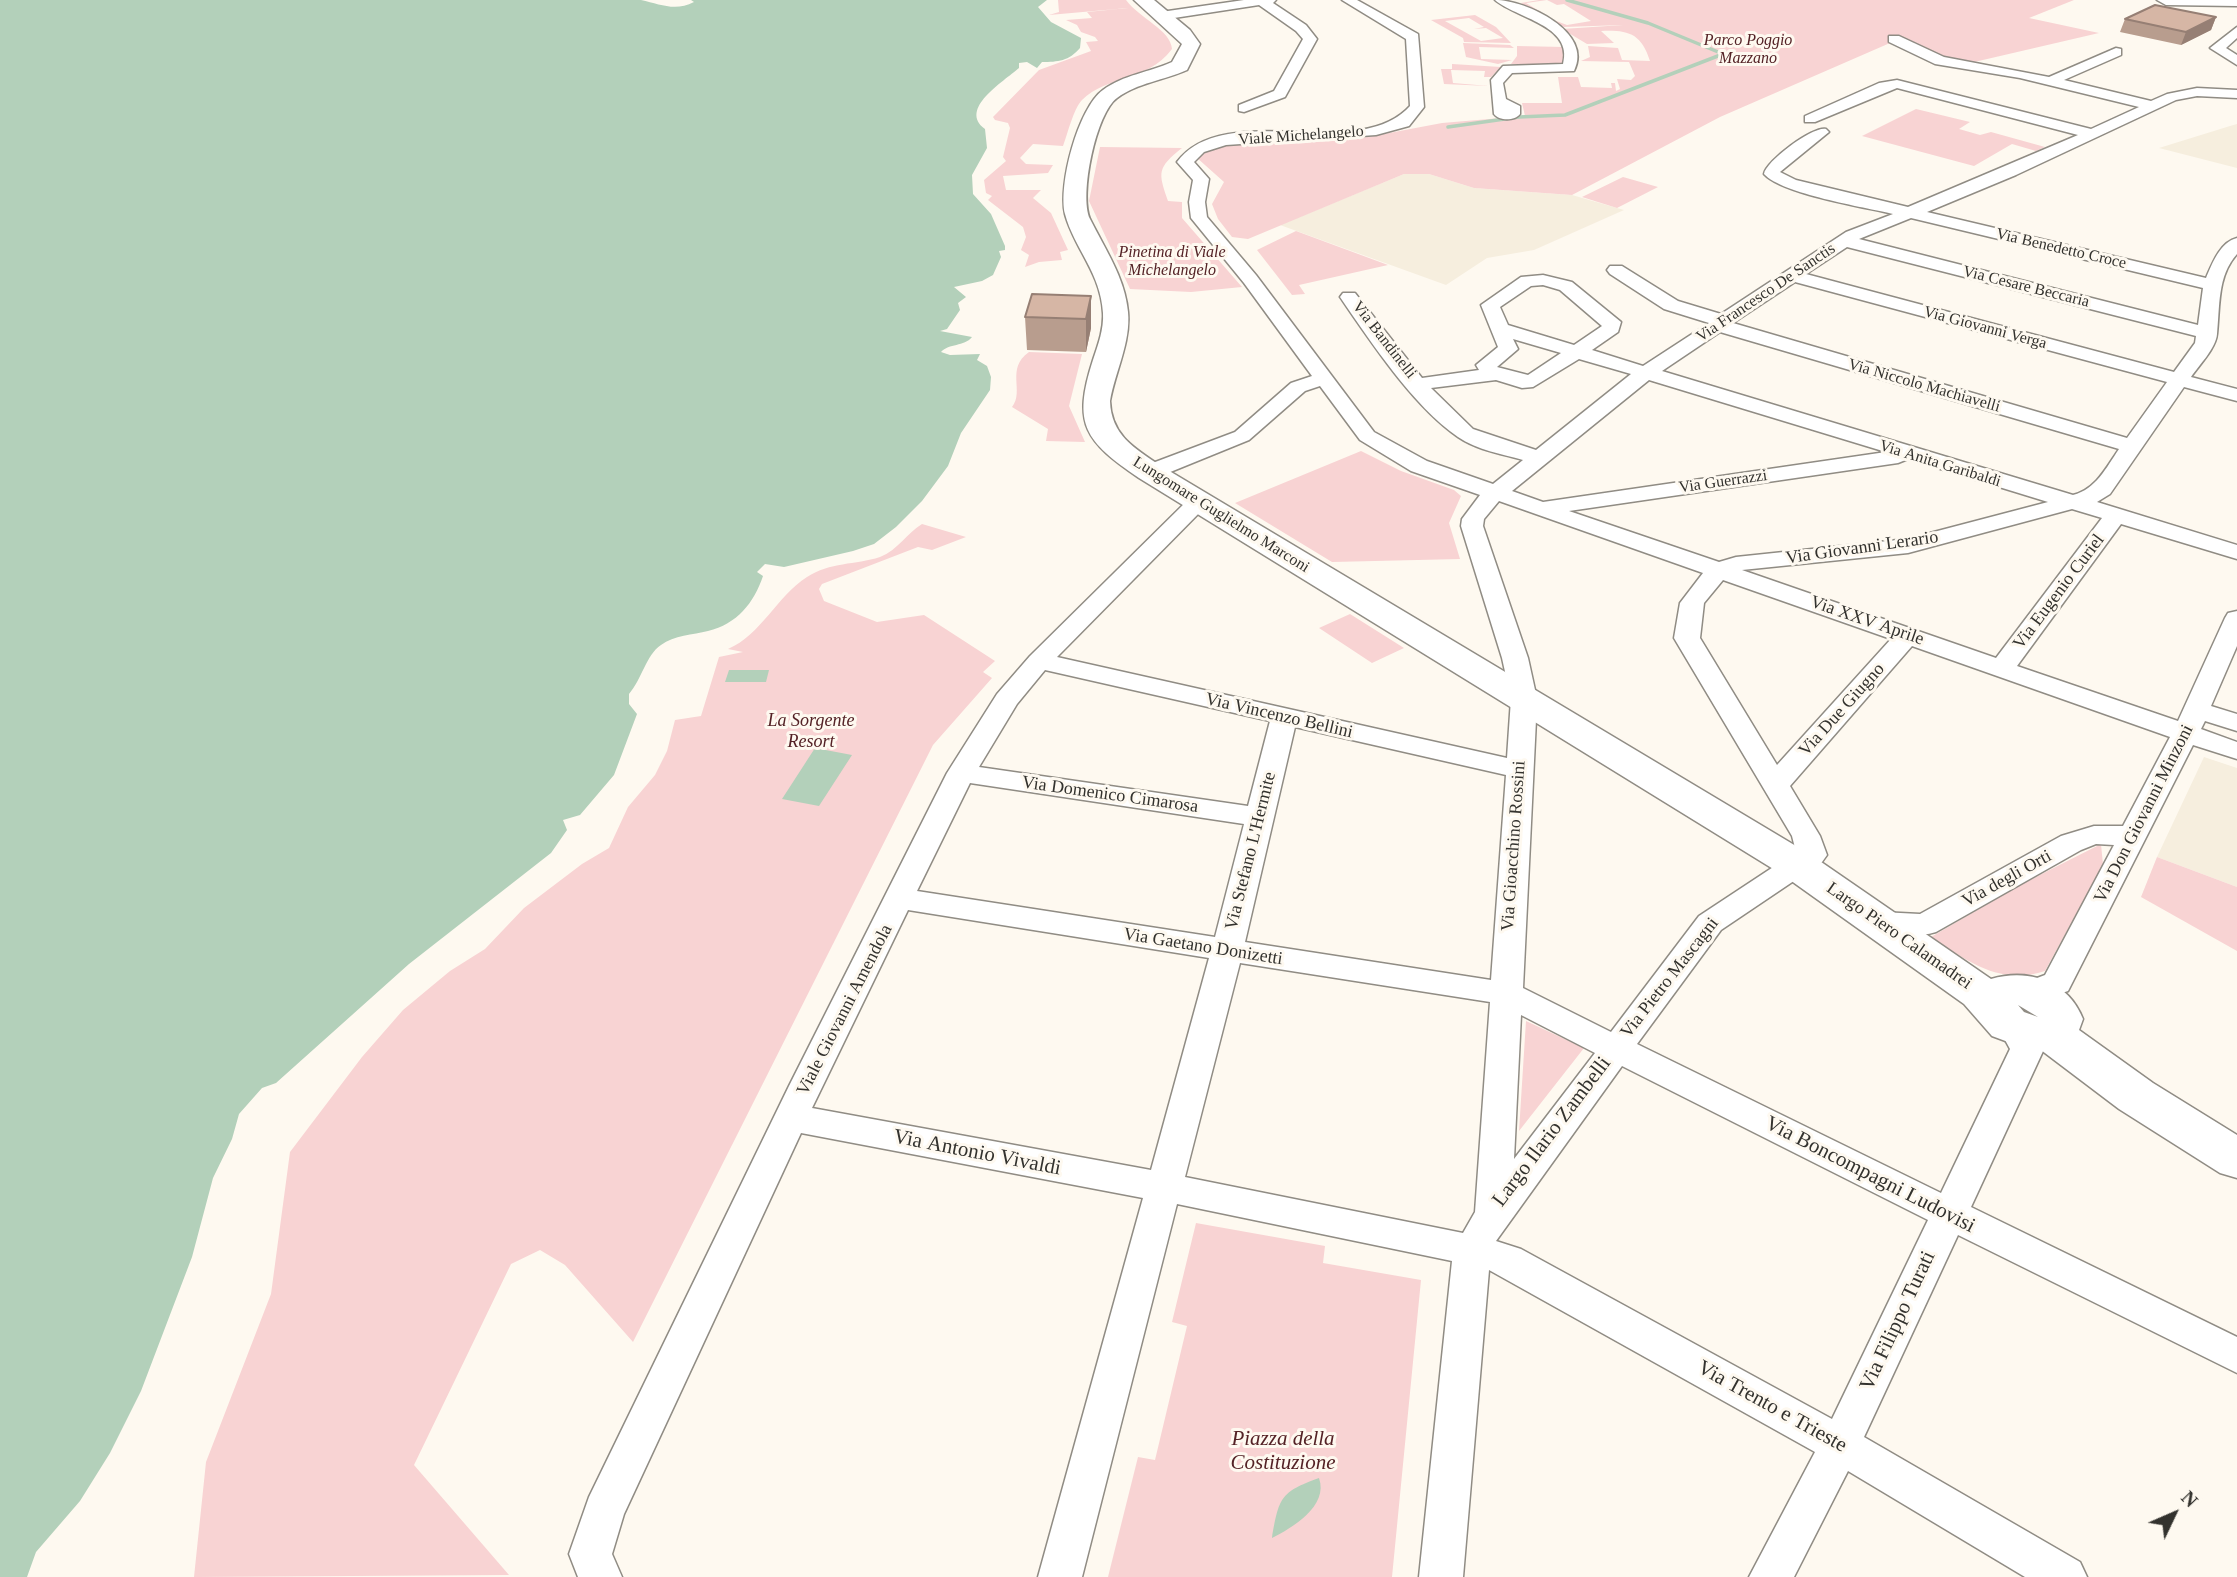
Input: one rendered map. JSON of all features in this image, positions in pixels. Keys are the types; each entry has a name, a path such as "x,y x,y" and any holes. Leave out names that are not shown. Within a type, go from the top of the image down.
{"street":[{"path":"1152,8 1264,0 1301,28 1310,39 1280,94 1244,108"},
{"name":"Viale Michelangelo","path":"1348,0 1413,37 1417,107 1411,117 1385,128 1358,133 1219,142 1194,151 1185,159 1201,179 1197,202 1199,218 1251,279 1367,436 1380,446 1419,466 1497,492"},
{"path":"1501,0 1560,33 1572,46 1573,61 1569,68 1570,74 1504,73 1496,83 1501,102"},
{"path":"2166,0 2235,6"},
{"name":"Lungomare Guglielmo Marconi","path":"1152,8 1190,39 1187,58 1172,70 1119,89 1100,102 1091,122 1074,204 1108,282 1116,312 1116,330 1094,396 1098,424 1107,439 1150,472 1199,502 1503,669 1524,699 1797,865"},
{"path":"2237,31 2217,48 2237,61"},
{"path":"1894,39 1940,61 2046,80 2154,106"},
{"path":"1940,61 1917,81 1980,100 1992,100 2116,52"},
{"name":"Via Benedetto Croce","path":"2093,134 1904,85 1884,86 1815,126 1773,167 1772,174 1790,184 2212,285"},
{"name":"Via Francesco De Sanctis","path":"1503,669 1472,526 1476,513 1538,458 1644,374 1844,241 2154,106 2190,93 2237,94"},
{"name":"Via Cesare Beccaria","path":"1844,241 2208,333"},
{"name":"Via Giovanni Lerario","path":"1718,569 1751,562 1908,546 2092,496 2102,489 2177,380 2199,354 2208,333 2212,285 2222,260 2237,243"},
{"name":"Via Niccolo Machiavelli","path":"1616,270 1671,305 1721,323 2131,446"},
{"name":"Via Giovanni Verga","path":"1792,276 2237,396"},
{"name":"Via Bandinelli","path":"1418,384 1497,374 1522,382 1533,381 1579,352 1611,328 1612,322 1566,286 1556,282 1527,281 1490,305 1502,328"},
{"name":"Via Bandinelli","path":"1349,297 1418,384 1464,432 1538,458"},
{"path":"1497,374 1489,371 1486,365 1508,349 1502,328"},
{"name":"Via Anita Garibaldi","path":"1502,328 1644,374 2237,552"},
{"path":"1150,472 1242,436 1298,387 1324,378"},
{"name":"Via Guerrazzi","path":"1542,508 1898,457 1903,452"},
{"name":"Via XXV Aprile","path":"1497,492 2002,668 2191,721 2237,751"},
{"name":"Viale Giovanni Amendola","path":"600,1577 590,1554 601,1518 961,773 1006,700 1039,661 1199,502"},
{"name":"Via Eugenio Curiel","path":"2002,668 2116,515"},
{"path":"1718,569 1687,610 1687,638 1806,836 1812,855 1797,865"},
{"name":"Via Don Giovanni Minzoni","path":"2022,1010 2057,983 2191,721 2237,618"},
{"name":"Via Due Giugno","path":"1775,785 1908,635"},
{"name":"Via Vincenzo Bellini","path":"1039,661 1520,770"},
{"name":"Via Gioacchino Rossini","path":"1504,993 1524,699"},
{"name":"Via Stefano L'Hermite","path":"1163,1187 1227,951 1284,718"},
{"path":"2191,721 2237,723"},
{"name":"Via Domenico Cimarosa","path":"961,773 1259,817"},
{"name":"Via degli Orti","path":"1881,923 1925,925 2071,843 2094,835 2134,836"},
{"name":"Largo Piero Calamadrei","path":"1797,865 1980,993 2022,1010 2136,1096 2237,1159"},
{"name":"Via Pietro Mascagni","path":"1615,1047 1710,923 1797,865"},
{"name":"Via Gaetano Donizetti","path":"901,899 1504,993"},
{"name":"Via Boncompagni Ludovisi","path":"1504,993 2237,1356"},
{"name":"Largo Ilario Zambelli","path":"1493,1214 1504,993"},
{"name":"Via Filippo Turati","path":"1771,1577 1840,1445 2028,1049 2023,1038 2022,1010"},
{"name":"Largo Ilario Zambelli","path":"1493,1214 1615,1047"},
{"name":"Via Antonio Vivaldi","path":"792,1118 1163,1187"},
{"path":"1060,1577 1163,1187 1472,1250"},
{"path":"1441,1577 1472,1250 1493,1214"},
{"name":"Via Trento e Trieste","path":"1472,1250 1507,1260 1840,1445 2065,1577"}],"shaded area":[{"path":"0,0 641,0 674,7 694,2 691,0 1047,0 1038,7 1051,22 1081,38 1080,48 1067,58 1042,62 1037,68 1027,62 1019,63 1019,68 986,96 977,113 978,121 985,129 987,148 972,175 973,194 991,214 1005,250 999,251 1001,257 993,275 982,281 954,287 966,297 958,303 960,310 947,329 940,331 972,337 941,352 950,355 980,354 977,360 987,366 991,377 990,390 961,433 948,466 922,501 874,544 784,567 765,564 757,572 763,576 755,595 736,618 718,628 672,639 656,649 629,694 629,704 637,714 614,775 580,815 563,820 567,830 551,853 409,964 276,1083 262,1088 239,1114 232,1139 213,1178 192,1257 141,1391 110,1453 80,1501 36,1552 27,1577 0,1577"},
{"path":"2237,124 2237,168 2159,148 2230,126"},
{"path":"1404,174 1429,174 1474,188 1572,195 1624,210 1534,250 1487,258 1446,285 1280,225"},
{"path":"729,670 769,670 766,682 725,682"},
{"path":"815,748 852,755 819,806 782,799"},
{"path":"2204,757 2237,768 2237,887 2157,857"},
{"path":"1319,1478 1321,1488 1314,1507 1298,1522 1272,1538 1277,1514 1284,1498 1296,1488"}],"green space":[{"path":"1058,0 1126,0 1166,36 1172,49 1150,68 1103,86 1082,100 1073,116 1063,146 1033,144 1020,158 1026,164 1053,165 1048,173 1003,176 1006,190 1041,190 1033,198 1051,213 1068,250 1060,252 1062,260 1039,262 1025,267 1029,255 1021,250 1026,237 1023,227 988,200 992,196 986,193 984,180 1006,161 1003,157 1010,128 1008,123 993,117 1039,70 1091,51 1086,42 1098,41 1095,37 1081,32 1077,25 1066,20 1092,18 1087,12 1128,8 1049,15 1059,12"},
{"path":"1547,0 1526,3 1541,12 1536,13 1521,3"},
{"name":"Parco Poggio Mazzano","path":"1547,0 2074,0 2029,18 2099,33 1970,63 1935,57 1890,43 1720,117 1572,195 1474,188 1429,174 1404,174 1248,239 1232,237 1218,219 1212,204 1224,182 1196,157 1209,149 1234,143 1368,137 1442,123 1525,116 1522,103 1562,103 1558,77 1578,77 1581,87 1612,88 1611,83 1615,83 1616,91 1620,89 1617,79 1631,80 1635,76 1629,62 1581,61 1590,57 1588,46 1618,48 1622,60 1650,61 1638,39 1619,31 1601,31 1614,43 1587,44 1562,29 1623,25 1564,27 1543,16 1567,25 1591,21 1564,4 1557,5"},
{"path":"1475,15 1496,27 1511,43 1464,42 1463,38 1431,20","holes":["1469,18 1484,27 1474,29 1486,28 1503,38 1481,41 1445,21"]},
{"path":"1463,43 1510,45 1514,48 1479,47 1481,59 1512,60 1498,64 1466,57"},
{"path":"1517,46 1564,47 1563,65 1511,64 1517,56"},
{"path":"1452,64 1501,67 1491,77 1484,77 1485,71 1451,70 1453,83 1489,86 1444,84 1441,69 1452,69"},
{"path":"1916,109 1970,122 1959,129 1980,135 1991,132 2045,147 2036,151 2012,144 1974,166 1862,136"},
{"name":"Pinetina di Viale Michelangelo","path":"1100,147 1182,148 1162,171 1162,183 1168,201 1182,202 1182,218 1242,287 1191,292 1130,289 1089,201"},
{"path":"1623,177 1658,187 1617,208 1582,197"},
{"path":"1296,231 1388,265 1299,285 1305,294 1292,295 1257,250"},
{"path":"1029,352 1082,354 1069,406 1085,442 1046,441 1048,429 1012,407 1017,394 1018,366"},
{"path":"1361,451 1401,471 1454,490 1461,496 1449,523 1460,559 1332,562 1235,503"},
{"name":"La Sorgente Resort","path":"922,524 966,537 932,550 918,547 822,584 819,589 824,601 877,622 924,615 995,661 983,672 992,678 933,745 633,1342 565,1265 540,1250 511,1264 414,1465 509,1575 194,1577 206,1462 271,1294 290,1152 362,1057 403,1010 450,971 485,949 524,908 582,864 609,848 628,807 655,775 667,751 675,720 701,716 719,657 743,652 728,649 750,635 787,594 807,577 834,566 880,557"},
{"path":"1350,614 1404,648 1372,663 1319,628"},
{"path":"2101,844 2103,865 2045,971 2013,975 1985,969 1931,937 2020,885"},
{"path":"2157,857 2237,887 2237,951 2141,897"},
{"path":"1526,1021 1584,1048 1519,1131"},
{"name":"Piazza della Costituzione","path":"1196,1223 1325,1246 1323,1263 1421,1280 1392,1577 1108,1577 1138,1457 1155,1460 1187,1326 1172,1322"}],"building":[{"path":"2155,5 2216,17 2186,32 2125,19"},
{"path":"1032,294 1091,296 1086,319 1025,317"}],"waterway":[{"path":"1448,127 1519,117 1565,115 1723,54 1648,23 1567,0"}]}
